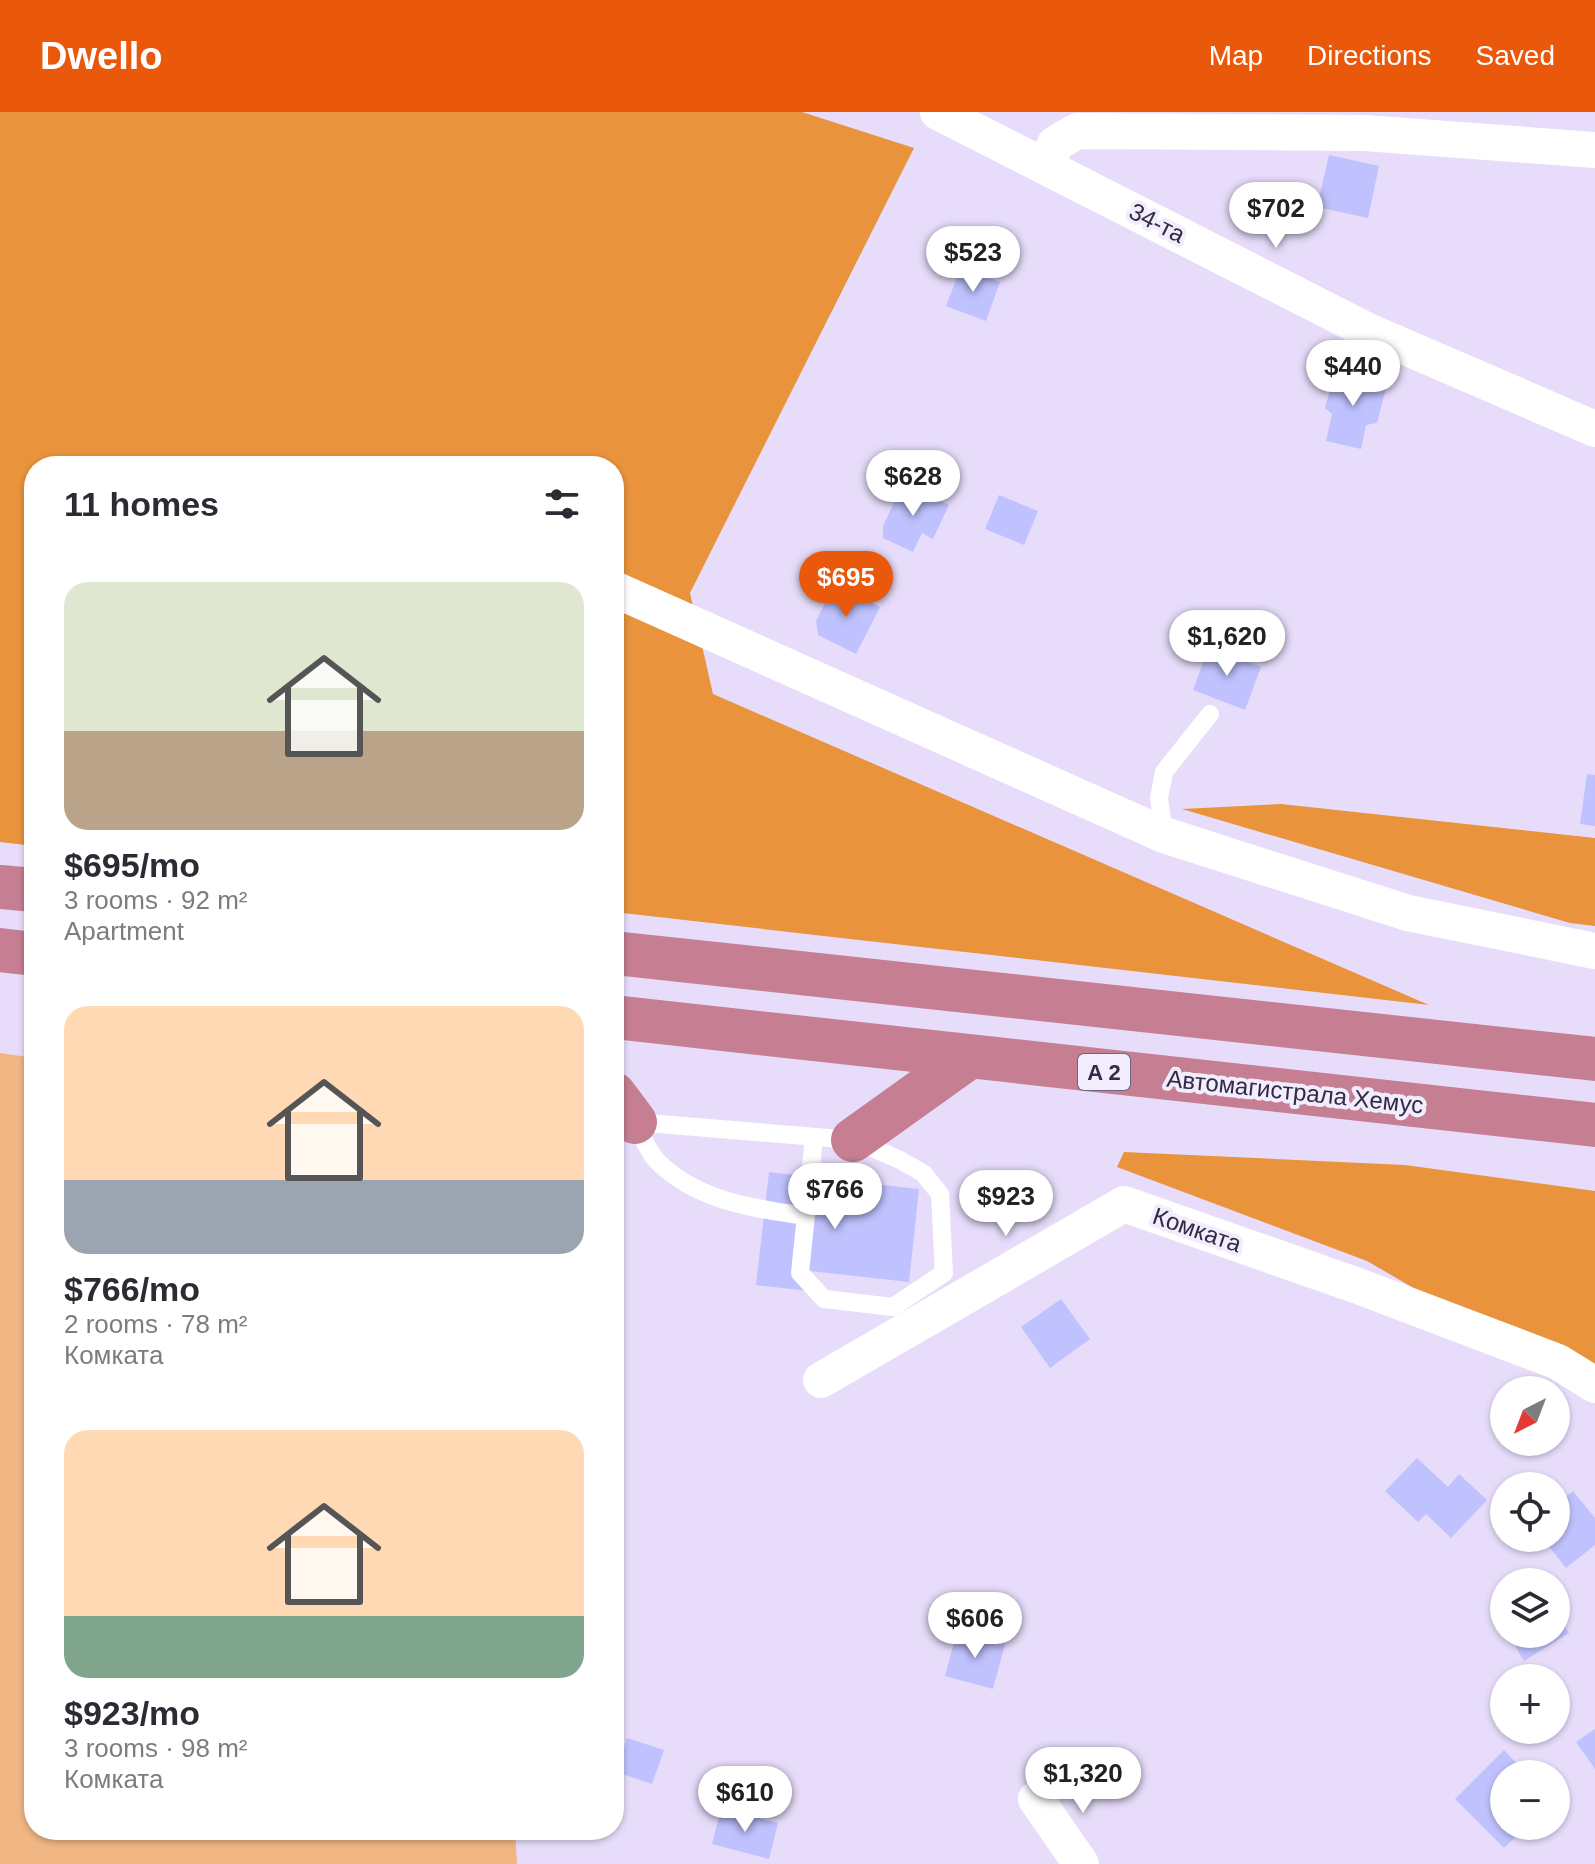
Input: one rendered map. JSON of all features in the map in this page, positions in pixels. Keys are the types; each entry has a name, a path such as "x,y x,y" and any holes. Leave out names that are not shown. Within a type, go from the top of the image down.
{"highway":[{"path":"0,887 24,889"},
{"path":"0,950 24,953"},
{"path":"624,954 1595,1059"},
{"name":"Автомагистрала Хемус","path":"624,1018 1595,1125"},
{"path":"834,1139 969,1057"}],"street":[{"name":"34-та","path":"938,112 1368,331 1595,429"},
{"path":"1047,167 1055,144 1077,131 1365,133 1595,150"},
{"path":"624,593 1164,835 1408,913 1595,951"},
{"name":"Комката","path":"821,1380 953,1286 1124,1204 1358,1286 1558,1362 1595,1385"},
{"path":"1036,1799 1081,1864"}],"lane":[{"path":"1164,835 1159,798 1164,772 1210,714"},
{"path":"624,1116 834,1139 923,1173 940,1194 953,1286 893,1307 824,1299 800,1273 805,1216 834,1139"},
{"path":"624,1120 654,1159 704,1193 738,1205 805,1216"}],"shaded area":[{"path":"0,112 802,112 914,148 690,593 713,694 1429,1005 624,913 624,456 24,456 24,845 0,842"},
{"path":"1281,804 1595,838 1595,926 1570,923 1182,809"},
{"path":"0,1053 24,1057 24,1840 516,1840 517,1864 0,1864"},
{"path":"1124,1152 1405,1165 1595,1191 1595,1393 1367,1261 1117,1167"}],"building":[{"path":"1329,155 1379,166 1368,218 1317,207"},
{"path":"961,267 1000,282 986,321 946,306"},
{"path":"1336,369 1387,384 1377,423 1366,425 1361,449 1326,441 1332,414 1325,408"},
{"path":"903,484 949,505 933,539 922,533 913,552 883,538 883,526"},
{"path":"999,495 1038,511 1024,545 985,529"},
{"path":"835,583 880,607 856,654 818,635 816,621"},
{"path":"1209,647 1261,667 1245,710 1193,690"},
{"path":"1587,774 1595,775 1595,826 1580,824"},
{"path":"769,1172 919,1189 909,1282 810,1271 808,1291 756,1285"},
{"path":"1061,1299 1090,1339 1050,1368 1021,1327"},
{"path":"1417,1458 1448,1487 1459,1474 1487,1500 1451,1538 1426,1514 1418,1522 1385,1491"},
{"path":"1573,1491 1595,1518 1595,1545 1566,1568 1553,1552 1570,1552 1570,1493"},
{"path":"957,1631 1005,1644 993,1689 945,1676"},
{"path":"1516,1648 1545,1648 1524,1661"},
{"path":"1595,1729 1595,1769 1576,1742"},
{"path":"627,1738 664,1750 652,1784 624,1775"},
{"path":"1504,1750 1514,1760 1494,1760"},
{"path":"1490,1764 1490,1834 1455,1799"},
{"path":"721,1809 778,1823 769,1859 712,1844"},
{"path":"1496,1840 1512,1840 1504,1848"}]}
